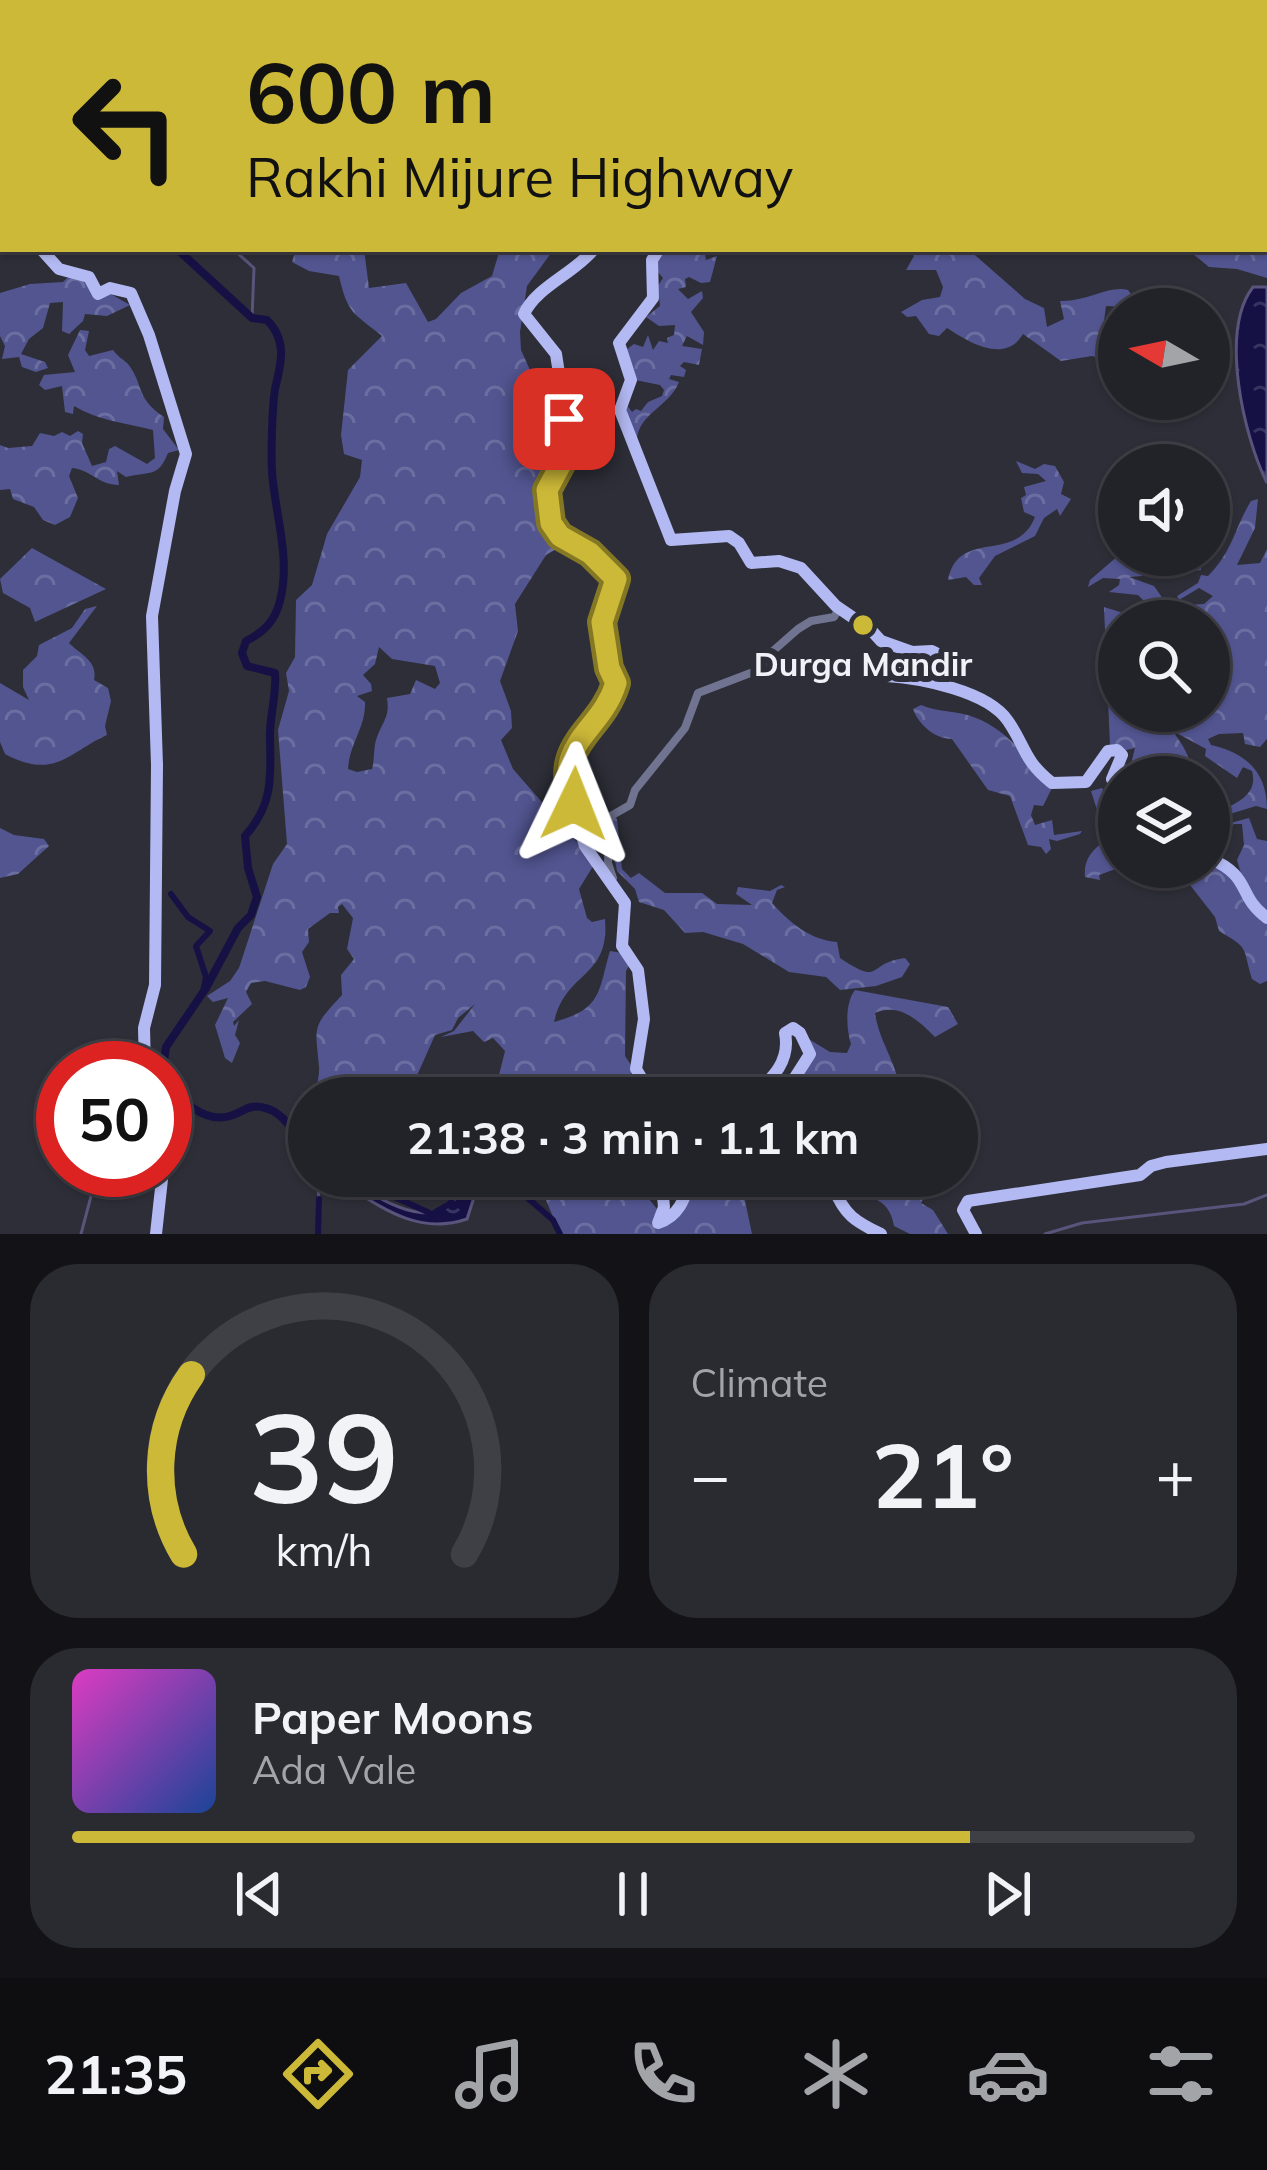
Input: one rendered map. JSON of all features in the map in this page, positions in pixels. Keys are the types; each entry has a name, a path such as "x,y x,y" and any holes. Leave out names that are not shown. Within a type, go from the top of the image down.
{"main road":[{"path":"44,252 59,268 88,277 98,294 110,288 131,293 186,454 152,616 157,765 155,985 144,1041"},
{"path":"591,252 524,314 556,354 564,406 568,446 547,485 551,523 560,536 590,553 616,579 602,617 615,687 600,715 584,731 566,778 585,845 626,910 623,950 638,970 644,1019 636,1069 641,1077"},
{"path":"657,252 652,260 653,298 619,343 631,380 620,410 670,537 676,542 734,538 751,563 778,561 804,570 839,608 890,646 937,652 940,660 931,666 891,662 884,673 978,697 1006,718 1024,755 1052,783 1086,782 1098,764"},
{"path":"1230,871 1241,878 1250,902 1267,918"},
{"path":"774,1077 786,1052 785,1034 793,1028 810,1054 795,1077"},
{"path":"976,1234 963,1210 968,1201 1140,1175 1166,1162 1267,1149"},
{"path":"156,1234 160,1197"},
{"path":"663,1197 658,1223 670,1219 684,1197"},
{"path":"838,1197 852,1220 881,1234"}],"street":[{"path":"614,885 608,863 609,817 630,805 634,790 678,738 698,693 761,669 769,655 798,629 834,617 839,608"}],"green space":[{"path":"295,252 364,252 369,288 406,283 428,322 461,293 492,276 499,252 552,252 527,286 520,332 521,350 530,370 551,389 542,518 560,547 546,555 515,604 518,631 500,681 512,728 501,740 513,769 595,863 579,889 587,918 592,922 605,919 605,939 601,953 568,992 554,1022 590,1004 600,988 610,951 622,953 630,964 626,971 625,1056 631,1077 498,1077 505,1051 493,1038 484,1042 473,1031 441,1037 454,1031 475,1004 452,1030 435,1035 416,1077 318,1077 318,1027 342,995 341,975 354,959 347,949 353,918 342,904 339,913 330,913 308,929 309,942 302,952 310,977 306,987 251,983 246,992 252,1004 233,1022 234,1026 239,1020 235,1035 240,1043 232,1063 225,1058 215,1025 228,998 213,1002 207,996 230,981 239,968 273,864 287,844 278,730 289,691 286,673 295,657 296,600 312,585 327,534 360,477 362,460 344,454 341,435 348,370 382,336 353,312 339,276 309,271 292,262","holes":["379,647 392,659 435,666 440,683 435,689 416,680 410,694 387,698 372,769 348,769 365,711 365,702 357,696 372,691 363,675 375,664"]},
{"path":"659,252 705,252 706,260 717,256 710,282 689,277 686,287 678,289 688,299 702,291 703,298 691,312 704,332 703,345 687,336 682,346 702,349 699,365 684,362 680,366 686,370 684,377 671,375 669,379 679,382 675,390 643,423 637,440 622,416 626,404 632,412 641,411 664,390 635,380 623,352 634,344 643,347 648,335 653,350 659,341 668,343 667,338 674,335 675,325 659,326 646,317 660,306 658,286 663,278 656,270"},
{"path":"909,252 971,252 1025,299 1044,308 1047,327 1064,319 1060,301 1098,294 1098,358 1061,361 1023,334 1016,343 997,349 947,328 939,336 929,334 916,316 901,312 922,300 940,297 943,287 936,270 906,270 914,256"},
{"path":"1191,252 1267,252 1267,278 1209,267"},
{"path":"68,277 86,280 130,305 107,316 85,314 69,334 62,331 63,302 50,303 43,328 21,354 45,362 48,368 36,372 22,367 19,357 2,359 0,293 30,284 63,282"},
{"path":"80,330 89,331 85,350 89,356 113,350 128,364 148,404 164,417 163,429 179,450 168,453 152,472 126,477 117,471 119,485 72,468 69,476 78,498 70,517 55,525 43,520 34,507 13,499 10,489 0,490 0,445 32,446 40,433 70,436 78,431 92,466 106,462 109,449 115,446 147,464 155,458 153,430 74,406 73,414 65,412 62,386 45,390 39,385 44,375 75,372 68,355"},
{"path":"1016,461 1035,469 1044,464 1055,466 1064,482 1061,494 1071,499 1060,516 1057,509 1044,518 1035,536 995,556 979,578 982,585 966,577 948,580 964,555 1015,540 1035,517 1024,512 1024,487 1046,481 1038,474 1022,473"},
{"path":"1258,499 1255,528 1237,565 1260,563 1267,549 1267,739 1260,747 1245,744 1243,733 1208,739 1253,767 1263,785 1267,809 1256,806 1230,814 1230,806 1251,788 1252,771 1243,767 1237,778 1230,773 1230,756 1205,756 1206,749 1175,732 1230,732 1230,600 1208,600 1213,596 1199,588 1179,600 1177,596 1198,583 1201,576 1230,576 1230,545 1251,501"},
{"path":"32,548 106,589 35,622 30,608 3,593 0,579"},
{"path":"1098,573 1142,576 1129,577 1154,586 1164,600 1109,592 1120,579 1103,578 1088,587"},
{"path":"97,606 69,643 91,663 94,680 108,688 107,735 50,764 23,762 5,754 0,742 0,683 29,700 23,670 37,656 39,645 72,628 85,609"},
{"path":"921,705 976,718 1009,739 1052,788 1043,806 1034,805 1035,825 1052,820 1054,835 1082,831 1080,834 1049,839 1051,849 1046,854 1041,847 1028,845 1010,796 988,790 952,739 923,726 913,709"},
{"path":"1109,732 1174,732 1187,756 1133,756 1135,748 1122,751 1110,746"},
{"path":"577,774 586,799 617,819 622,869 631,878 639,873 665,893 702,893 717,904 752,905 736,894 738,887 770,891 781,885 785,887 777,890 772,903 801,929 837,942 840,958 854,967 869,972 905,958 910,964 902,977 840,990 826,977 789,972 743,944 703,932 685,933 664,910 639,902 635,889 617,871 611,840 599,843 588,836 596,820 572,786"},
{"path":"1249,818 1257,839 1267,841 1267,981 1260,984 1252,979 1243,949 1219,931 1215,917 1192,888 1230,888 1230,868 1242,877 1237,860 1244,845 1242,824 1230,829 1230,823"},
{"path":"0,828 44,839 49,846 18,874 0,878"},
{"path":"1098,847 1098,880 1085,877"},
{"path":"855,990 948,1007 958,1024 935,1037 900,1011 884,1010 875,1013 897,1077 798,1077 807,1038 830,1052 847,1053"},
{"path":"542,1197 647,1197 657,1209 654,1227 679,1213 690,1197 744,1197 752,1234 560,1234"},
{"path":"868,1197 921,1197 948,1234 910,1234 894,1226 881,1202"}],"water":[{"path":"1253,287 1267,287 1267,483 1243,412 1236,356 1243,306"},
{"path":"365,1197 379,1197 421,1213 448,1206 456,1197 474,1197 467,1219 436,1224 407,1219"}],"waterway":[{"path":"170,1041 238,928 251,915 257,897 245,836 261,813 268,790 275,673 247,666 242,653 246,641 275,614 284,569 272,464 281,353 278,336 267,320 252,318 180,252"},
{"path":"236,252 254,268 252,318"},
{"path":"171,894 188,917 210,931 196,946 206,977 203,992"},
{"path":"192,1107 220,1118 255,1107 272,1110 288,1124"},
{"path":"1045,1234 1082,1223 1244,1204 1267,1195"},
{"path":"81,1234 91,1197"},
{"path":"394,1197 432,1214 451,1203 452,1197"},
{"path":"527,1197 553,1220 560,1234"},
{"path":"318,1234 319,1199"}],"place":[{"name":"Durga Mandir","path":"863,625"}],"route":[{"path":"564,419 567,453 547,490 551,523 560,536 590,553 616,579 602,622 616,683 571,757 566,787 574,804"}]}
